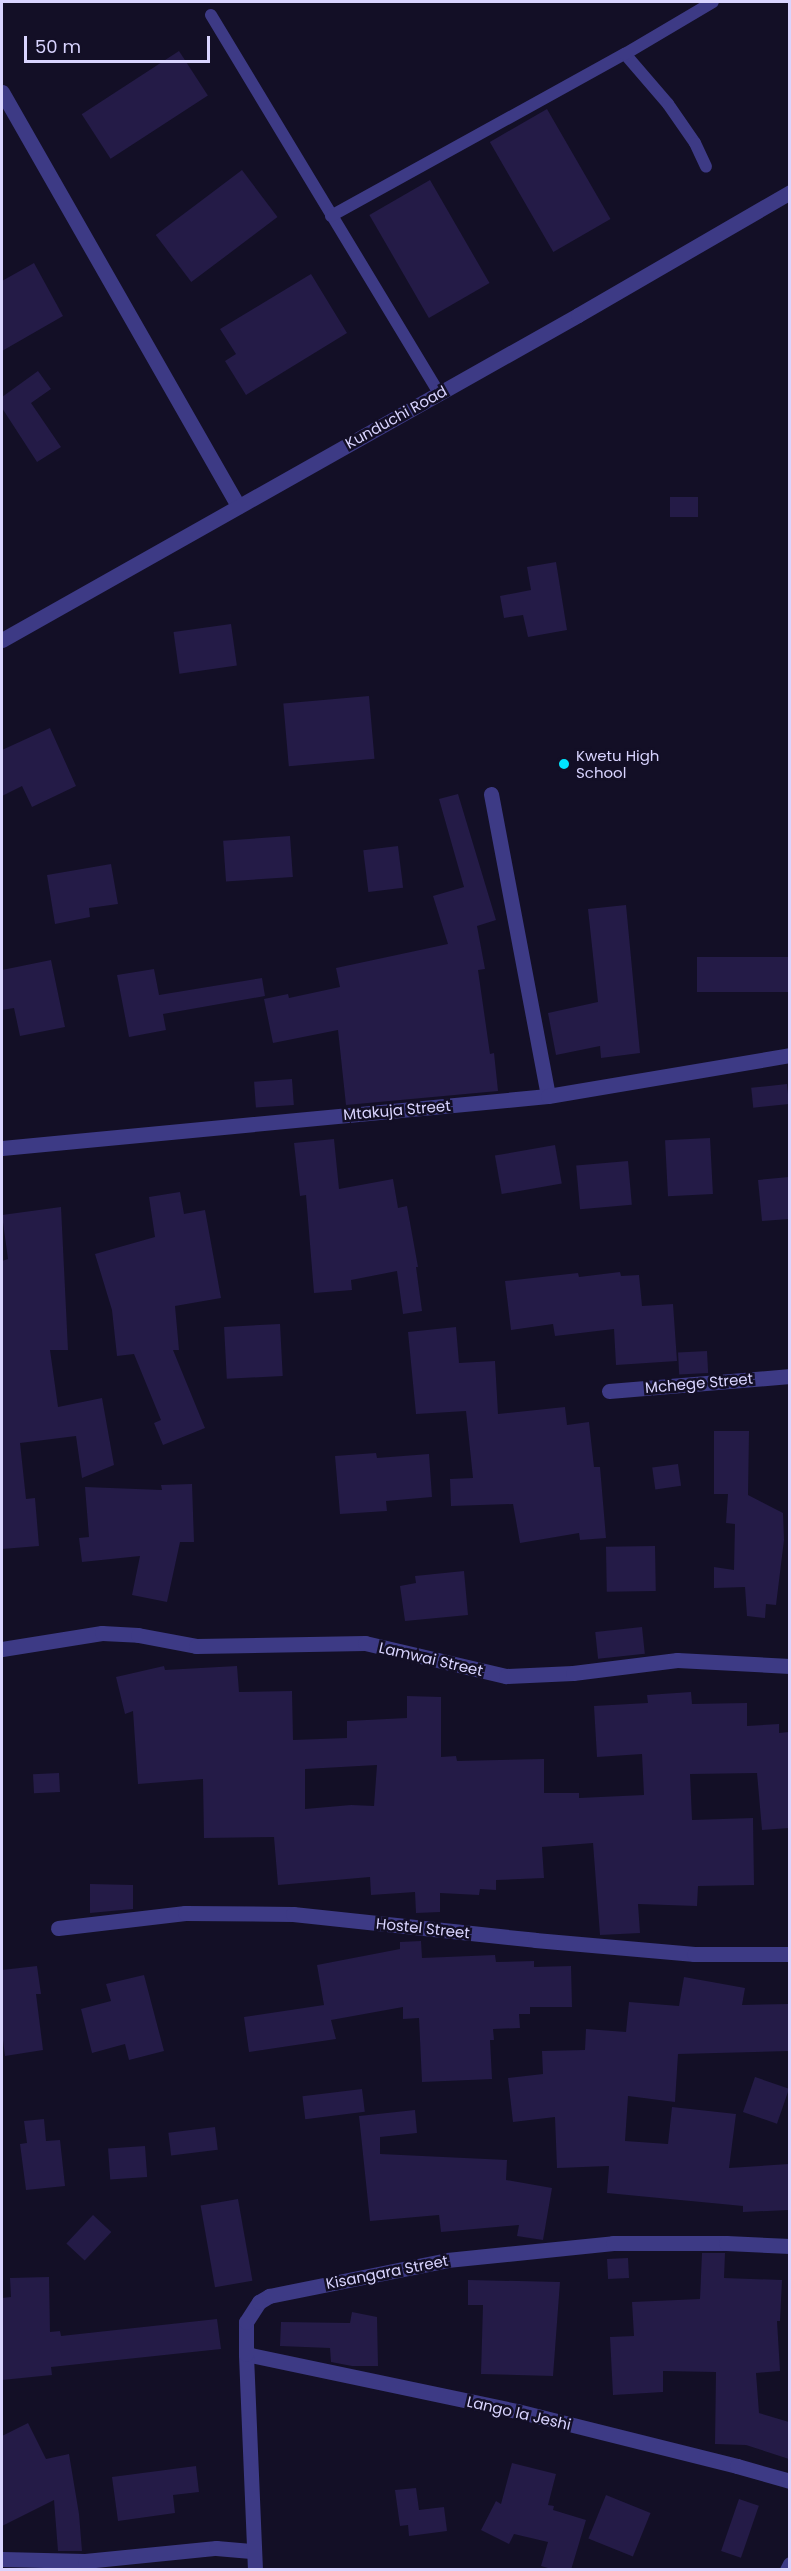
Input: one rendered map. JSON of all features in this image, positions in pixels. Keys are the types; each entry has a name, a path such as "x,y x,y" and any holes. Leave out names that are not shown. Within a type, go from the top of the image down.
{"street":[{"path":"2,92 238,506"},
{"name":"Kunduchi Road","path":"2,640 789,192"},
{"path":"491,794 548,1096"},
{"name":"Mtakuja Street","path":"2,1148 548,1096 789,1055"},
{"name":"Mchege Street","path":"609,1391 789,1376"},
{"name":"Lamwai Street","path":"2,1649 102,1633 138,1635 196,1646 365,1643 506,1676 573,1673 677,1660 789,1666"},
{"name":"Hostel Street","path":"58,1928 185,1913 293,1914 683,1953 789,1954"},
{"name":"Kisangara Street","path":"255,2570 246,2354 248,2317 259,2302 270,2295 436,2262 613,2243 726,2242 789,2246"},
{"name":"Lango la Jeshi","path":"246,2354 517,2411 789,2481"},
{"path":"2,2559 85,2561 216,2548 254,2550"},
{"path":"787,2570 789,2564"}],"lane":[{"path":"331,216 626,54 713,2"},
{"path":"211,15 439,393"},
{"path":"626,54 668,104 695,143 706,167"}],"building":[{"path":"179,51 208,95 111,159 82,114"},
{"path":"547,109 610,219 553,252 490,142"},
{"path":"242,170 278,217 191,282 156,235"},
{"path":"430,180 490,283 429,318 369,215"},
{"path":"34,263 63,316 2,351 2,281"},
{"path":"311,274 347,333 246,395 225,361 236,354 220,329"},
{"path":"38,371 51,389 31,403 61,447 37,462 2,408 2,397"},
{"path":"670,497 698,497 698,517 670,517"},
{"path":"556,562 567,630 528,637 523,615 504,618 500,596 531,590 527,567"},
{"path":"231,624 237,666 179,674 174,632"},
{"path":"369,696 374,759 289,766 283,703"},
{"path":"50,728 76,786 32,807 22,786 2,796 2,750"},
{"path":"458,794 496,920 477,926 485,969 478,970 490,1054 494,1053 498,1091 346,1105 338,1030 273,1043 264,999 288,994 289,998 340,987 336,968 448,944 433,896 464,887 439,799"},
{"path":"290,836 293,877 226,882 223,841"},
{"path":"398,846 403,888 368,892 363,850"},
{"path":"111,864 118,904 89,908 90,917 55,924 47,875"},
{"path":"626,905 640,1053 601,1058 600,1046 556,1055 548,1013 598,1002 588,909"},
{"path":"697,957 789,957 789,992 697,992"},
{"path":"51,960 65,1027 20,1036 14,1008 2,1010 2,970"},
{"path":"154,969 159,995 262,978 265,996 163,1014 166,1030 129,1037 117,975"},
{"path":"292,1079 294,1105 256,1108 254,1082"},
{"path":"787,1084 789,1104 753,1108 751,1088"},
{"path":"710,1138 713,1194 668,1196 665,1140"},
{"path":"334,1139 339,1189 393,1179 398,1208 407,1206 418,1267 416,1267 422,1311 403,1314 397,1271 351,1280 352,1290 314,1293 306,1195 300,1196 294,1143"},
{"path":"555,1145 562,1183 502,1194 495,1156"},
{"path":"628,1161 632,1205 580,1209 576,1166"},
{"path":"789,1177 789,1219 762,1221 758,1180"},
{"path":"180,1192 184,1214 205,1210 221,1298 175,1306 179,1350 173,1350 205,1428 163,1445 154,1423 161,1420 134,1354 117,1356 112,1310 95,1254 155,1237 149,1197"},
{"path":"61,1207 68,1350 50,1350 58,1407 102,1398 114,1465 82,1478 76,1436 20,1443 26,1499 35,1498 39,1546 2,1549 2,1261 8,1259 2,1215"},
{"path":"620,1272 621,1276 639,1275 642,1306 673,1304 677,1361 616,1365 614,1329 555,1336 553,1324 511,1330 505,1281 578,1273 579,1277"},
{"path":"280,1324 283,1376 227,1379 224,1327"},
{"path":"456,1327 459,1363 495,1361 498,1414 565,1407 567,1425 589,1422 594,1467 600,1467 606,1538 580,1540 579,1533 520,1543 513,1504 451,1506 450,1479 473,1478 466,1411 416,1414 408,1332"},
{"path":"707,1351 708,1373 679,1374 678,1353"},
{"path":"714,1431 749,1431 748,1495 783,1513 784,1540 776,1605 766,1604 765,1618 747,1616 745,1587 714,1588 714,1567 734,1570 735,1524 726,1523 728,1494 714,1494"},
{"path":"376,1453 377,1458 429,1454 432,1497 386,1501 387,1511 340,1514 335,1456"},
{"path":"678,1464 681,1486 655,1489 652,1468"},
{"path":"192,1484 194,1542 180,1542 167,1602 132,1595 140,1556 82,1562 79,1538 89,1537 85,1487 162,1490 161,1485"},
{"path":"655,1546 656,1591 607,1592 606,1547"},
{"path":"464,1571 468,1615 405,1621 400,1586 416,1583 415,1576"},
{"path":"642,1627 645,1654 598,1659 595,1632"},
{"path":"164,1666 165,1670 237,1666 239,1692 292,1691 293,1740 347,1738 347,1721 407,1718 407,1696 441,1697 441,1757 456,1756 457,1761 544,1759 544,1793 579,1793 579,1798 644,1795 642,1754 597,1757 594,1706 648,1703 647,1695 691,1692 692,1704 747,1703 747,1726 779,1724 779,1733 789,1732 789,1828 762,1830 757,1773 690,1774 692,1820 753,1818 754,1885 698,1886 697,1906 638,1904 640,1933 600,1935 593,1843 542,1847 544,1878 496,1880 496,1890 480,1889 479,1895 440,1893 440,1912 416,1913 415,1892 371,1895 370,1877 278,1885 274,1837 204,1838 203,1779 138,1784 133,1711 125,1714 116,1677","holes":["377,1765 374,1806 351,1805 305,1809 305,1769"]},
{"path":"59,1773 60,1792 34,1793 33,1774"},
{"path":"90,1884 133,1885 133,1909 90,1913"},
{"path":"421,1941 422,1958 495,1955 496,1962 534,1961 534,1967 571,1966 572,2007 530,2007 530,2014 519,2014 520,2028 493,2029 494,2040 490,2040 492,2079 422,2082 419,2018 403,2019 403,2007 331,2020 336,2039 249,2052 244,2017 324,2005 317,1965 400,1949 400,1942"},
{"path":"37,1966 41,1994 36,1994 43,2050 5,2056 2,2032 2,1970"},
{"path":"144,1975 164,2051 129,2060 125,2044 92,2053 81,2009 111,2001 106,1984"},
{"path":"684,1977 745,1988 742,2005 789,2004 789,2051 678,2054 675,2102 628,2096 625,2141 668,2144 672,2107 736,2114 729,2168 789,2164 789,2210 743,2212 743,2206 607,2193 609,2166 557,2168 555,2117 513,2122 508,2078 543,2074 542,2051 585,2050 586,2029 626,2032 629,2002 679,2006"},
{"path":"755,2077 789,2089 777,2124 743,2112"},
{"path":"362,2089 365,2112 305,2119 302,2096"},
{"path":"415,2110 417,2133 380,2137 380,2154 507,2160 506,2180 552,2188 543,2240 517,2236 519,2225 441,2232 439,2215 370,2221 359,2116"},
{"path":"44,2119 46,2141 60,2140 65,2186 26,2190 20,2144 27,2143 24,2121"},
{"path":"215,2127 218,2150 171,2156 168,2133"},
{"path":"145,2146 147,2177 110,2180 108,2149"},
{"path":"238,2199 252,2281 215,2287 201,2206"},
{"path":"93,2215 111,2232 85,2261 66,2244"},
{"path":"702,2253 725,2253 724,2278 782,2280 780,2321 777,2321 780,2371 756,2373 759,2413 789,2422 789,2459 746,2445 715,2444 716,2372 663,2371 663,2392 613,2395 610,2337 634,2336 632,2302 700,2299"},
{"path":"628,2258 629,2278 608,2279 607,2259"},
{"path":"49,2277 50,2332 60,2331 61,2336 217,2319 221,2349 51,2367 52,2375 2,2380 2,2298 11,2297 10,2278"},
{"path":"468,2280 560,2282 553,2376 481,2374 483,2305 468,2305"},
{"path":"352,2312 377,2317 378,2366 352,2366 331,2362 330,2348 280,2346 281,2322 350,2323"},
{"path":"28,2423 46,2459 69,2454 79,2514 82,2551 58,2551 54,2500 2,2526 2,2436"},
{"path":"512,2463 556,2474 548,2505 554,2506 553,2510 586,2520 571,2570 555,2570 541,2566 548,2542 514,2534 509,2544 481,2530 496,2501 501,2504"},
{"path":"196,2466 199,2492 173,2495 175,2513 118,2521 112,2477"},
{"path":"416,2488 419,2510 444,2507 447,2531 409,2536 408,2525 400,2526 395,2490"},
{"path":"606,2495 651,2513 633,2557 588,2539"},
{"path":"739,2499 759,2506 741,2558 721,2551"}],"place":[{"name":"Kwetu High School","path":"564,764"}]}
